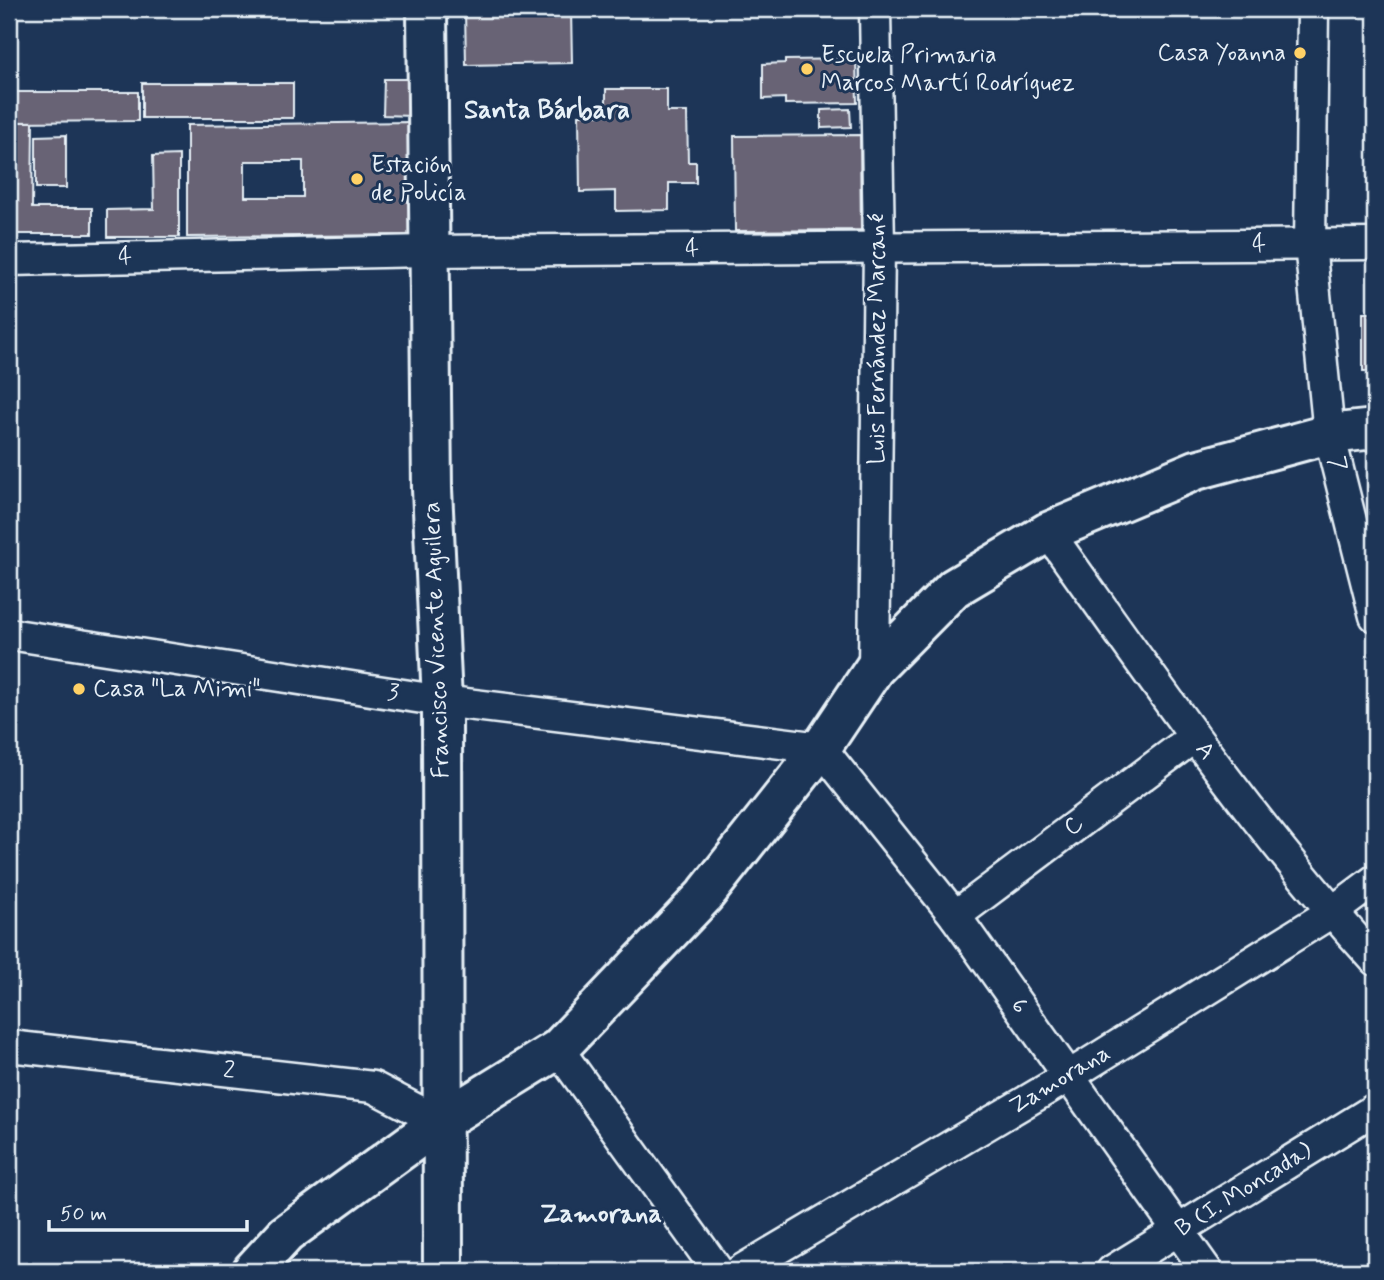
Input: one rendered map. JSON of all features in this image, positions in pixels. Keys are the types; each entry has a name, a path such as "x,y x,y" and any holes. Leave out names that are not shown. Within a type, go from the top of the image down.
{"main road":[{"name":"Francisco Vicente Aguilera","path":"426,9 432,489 442,701 440,1122 443,1271"},
{"path":"252,1271 286,1234 440,1122 558,1049 704,895 821,748 874,669 954,588 1048,532 1196,470 1329,434 1375,429"}],"street":[{"name":"Luis Fernández Marcané","path":"874,669 879,247 875,9"},
{"name":"7","path":"1313,9 1310,244 1329,434 1375,616"},
{"name":"4","path":"9,260 427,251 1375,244"},
{"name":"A","path":"1048,532 1194,737 1332,912 1375,960"},
{"name":"3","path":"9,634 442,701 821,748"},
{"name":"C","path":"955,916 1194,737"},
{"name":"6","path":"821,748 955,916 1207,1271"},
{"name":"Zamorana","path":"740,1271 1069,1076 1332,912 1375,880"},
{"name":"2","path":"9,1046 373,1087 440,1122"},
{"path":"558,1049 718,1271"},
{"name":"B (I. Moncada)","path":"1112,1271 1375,1109"}],"building":[{"path":"465,9 571,9 572,63 466,65"},
{"path":"856,59 857,103 785,104 785,98 763,99 763,64 785,63 785,60"},
{"path":"384,79 413,79 412,116 383,115"},
{"path":"142,83 293,83 293,118 142,118"},
{"path":"606,89 667,89 667,112 687,112 688,162 696,162 696,183 669,183 669,210 616,211 616,191 580,192 579,115 606,115"},
{"path":"9,92 138,92 138,121 9,122"},
{"path":"850,109 851,127 821,128 821,110"},
{"path":"9,122 33,122 32,208 92,208 92,234 9,234"},
{"name":"Estación de Policía","path":"410,122 411,235 187,237 187,125","holes":["245,161 303,161 303,197 245,197"]},
{"path":"66,135 66,188 36,188 36,136"},
{"path":"860,135 861,230 735,231 734,136"},
{"path":"179,155 179,237 107,237 107,210 154,209 153,156"},
{"path":"1363,313 1375,313 1375,371 1363,371"}],"place":[{"name":"Casa Yoanna","path":"1300,53"},
{"name":"Escuela Primaria Marcos Martí Rodríguez","path":"807,69"},
{"name":"Estación de Policía","path":"357,179"},
{"name":"Casa \"La Mimi\"","path":"79,689"}],"district":[{"name":"Santa Bárbara","path":"547,111"},
{"name":"Zamorana","path":"601,1215"}]}
